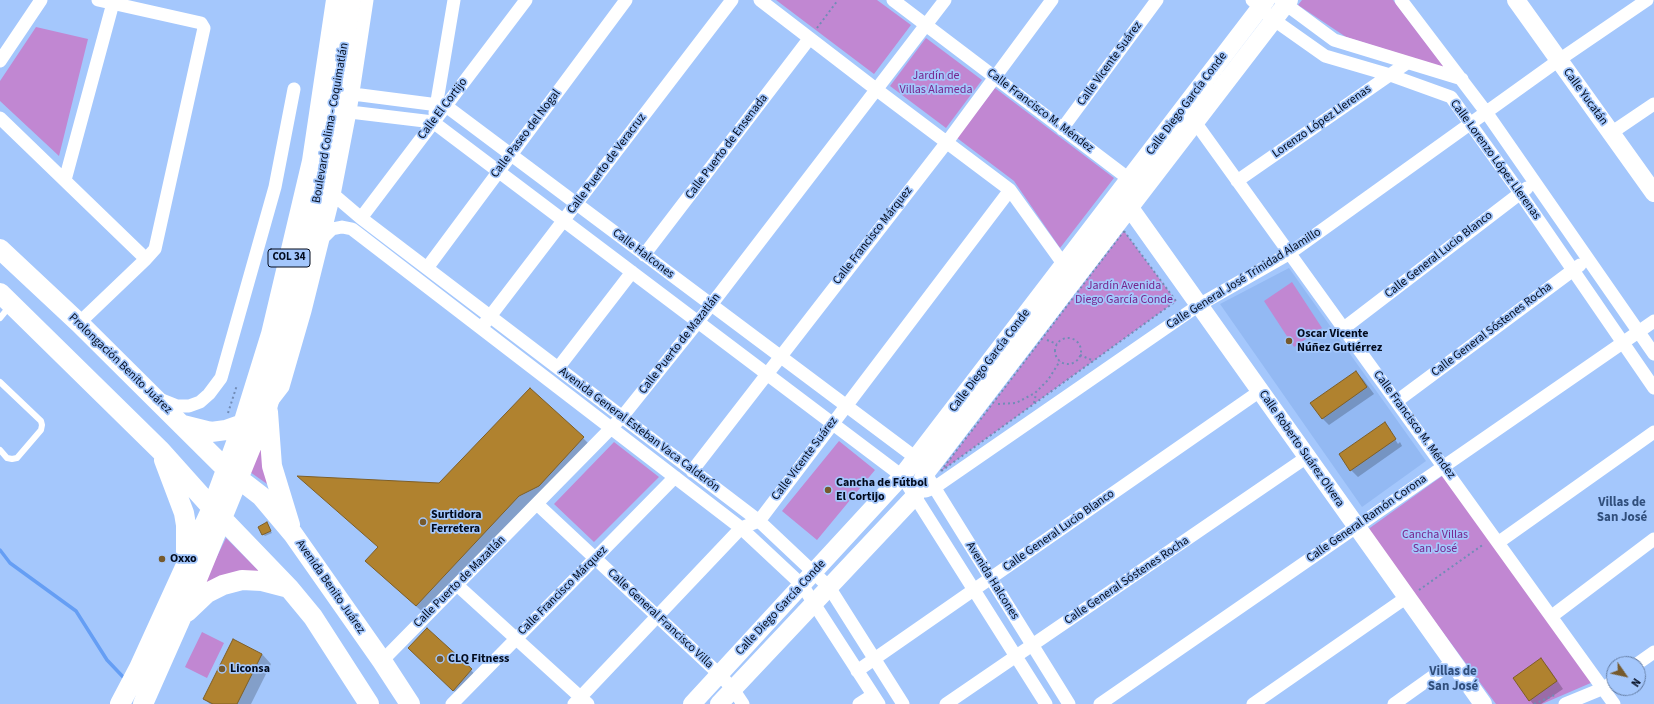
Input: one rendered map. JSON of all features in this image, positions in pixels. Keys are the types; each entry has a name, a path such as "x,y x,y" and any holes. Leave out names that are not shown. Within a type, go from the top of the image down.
{"main road":[{"name":"Boulevard Colima - Coquimatlán","path":"232,474 243,424 271,334 312,161 336,0"},
{"name":"Boulevard Colima - Coquimatlán","path":"217,514 232,474 267,408 281,357 326,167 351,0"},
{"name":"Prolongación Benito Juárez","path":"0,249 232,474"},
{"path":"4,305 160,451 217,514 289,588 313,617 370,704"},
{"path":"267,408 272,466 293,534"},
{"path":"182,425 210,432 226,430 243,424"},
{"path":"160,451 184,513 186,525 186,566"},
{"name":"Avenida Benito Juárez","path":"232,474 261,496 293,534 382,661 410,704"},
{"path":"121,703 139,668 186,566 217,514"},
{"path":"147,696 182,616 217,514"},
{"path":"182,616 207,593 223,585 242,580 262,581 289,588"}],"street":[{"path":"0,61 41,0"},
{"path":"79,324 155,249 204,28 201,23 98,0"},
{"path":"267,408 283,388 324,237 334,195 350,112 367,0"},
{"path":"350,112 433,122 441,105 454,0"},
{"name":"Calle El Cortijo","path":"441,105 526,0"},
{"name":"Calle Paseo del Nogal","path":"426,268 626,0"},
{"name":"Calle Puerto de Veracruz","path":"481,328 732,0"},
{"path":"760,0 809,39 1010,190 1064,265"},
{"name":"Calle Francisco M. Méndez","path":"893,0 1129,179"},
{"name":"Calle Puerto de Mazatlán","path":"382,661 612,429 698,322 946,0"},
{"name":"Calle Francisco Márquez","path":"692,470 947,142 1052,0"},
{"name":"Calle Vicente Suárez","path":"1062,129 1157,0"},
{"name":"Calle Lorenzo López Llerenas","path":"1401,0 1486,112 1654,354"},
{"name":"Calle Yucatán","path":"1516,0 1654,193"},
{"name":"Calle General José Trinidad Alamillo","path":"930,481 1199,305 1290,253 1559,60 1647,0"},
{"path":"1285,2 1334,40 1462,79"},
{"name":"Calle Diego García Conde","path":"718,704 930,481 1130,208 1274,20 1285,2"},
{"path":"65,180 113,3"},
{"name":"Calle Lorenzo López Llerenas","path":"1259,3 1274,20 1324,56 1390,75 1451,97 1520,193 1654,388"},
{"name":"Calle Diego García Conde","path":"692,704 902,476 1182,110 1259,3"},
{"name":"Calle Puerto de Ensenada","path":"644,255 809,39"},
{"name":"Lorenzo López Llerenas","path":"1237,181 1407,63"},
{"path":"149,393 172,405 189,406 200,402 209,394 221,378 275,187 294,90"},
{"name":"Calle Halcones","path":"353,94 441,105 511,155 916,458"},
{"path":"1611,133 1654,104"},
{"name":"Calle Francisco M. Méndez","path":"1182,110 1195,122 1444,466 1493,542 1606,680"},
{"path":"0,118 146,259"},
{"name":"Calle Halcones","path":"433,122 902,476"},
{"name":"Calle El Cortijo","path":"360,218 433,122"},
{"name":"Calle General Lucio Blanco","path":"1344,328 1536,182"},
{"name":"Calle Vicente Suárez","path":"759,521 1010,190"},
{"name":"Avenida General Esteban Vaca Calderón","path":"334,195 360,218 759,521 807,579 814,603 876,699"},
{"name":"Calle Roberto Suárez Olvera","path":"1115,197 1130,208 1357,526 1411,591 1453,662 1483,704"},
{"name":"Avenida General Esteban Vaca Calderón","path":"324,237 332,229 342,227 352,229 807,579 829,587 903,704"},
{"name":"Calle General Sóstenes Rocha","path":"1397,401 1588,258"},
{"path":"558,368 632,272"},
{"name":"Calle General Ramón Corona","path":"1100,704 1654,321"},
{"path":"573,399 583,387"},
{"name":"Calle General Lucio Blanco","path":"857,671 1260,391"},
{"path":"1493,542 1654,432"},
{"name":"Calle General Sóstenes Rocha","path":"946,704 1307,457"},
{"name":"Avenida Halcones","path":"916,458 1069,704"},
{"name":"Avenida Halcones","path":"902,476 1046,704"},
{"name":"Calle Francisco Márquez","path":"452,704 675,477"},
{"name":"Calle General Francisco Villa","path":"537,504 719,674 733,689 743,704"},
{"path":"458,585 516,638 581,702 657,616 741,528 759,521"},
{"path":"1552,616 1654,539"},
{"path":"1253,704 1411,591"},
{"path":"1394,704 1453,662"},
{"path":"1563,698 1606,685"},
{"path":"859,704 876,699"}],"lane":[{"path":"0,382 41,421 42,425 40,430 17,458 7,458 0,450"}],"path":[{"path":"809,39 838,0"},
{"path":"1124,231 1176,301 1094,361 940,472 1124,231"},
{"path":"1043,338 1057,344"},
{"path":"1064,338 1073,338 1081,348 1080,355 1077,360 1070,364 1060,361 1055,352 1057,344 1064,338"},
{"path":"1080,355 1094,361"},
{"path":"993,403 1016,403 1036,393 1048,380 1060,361"},
{"path":"1034,404 1036,393"},
{"path":"1411,591 1419,590 1493,542"},
{"path":"1534,704 1563,698"}],"shaded area":[{"path":"1289,268 1426,461 1362,507 1220,304"}],"green space":[{"path":"776,0 877,0 911,25 874,74"},
{"path":"1302,0 1393,0 1445,68 1346,37 1298,5"},
{"path":"36,27 88,39 59,156 0,101 0,81"},
{"name":"Jardín de Villas Alameda","path":"926,38 982,80 946,128 890,86"},
{"path":"995,88 1114,178 1060,248 1014,181 957,138"},
{"name":"Jardín Avenida Diego García Conde","path":"1124,231 1176,301 940,472 993,403"},
{"path":"1292,282 1322,328 1294,347 1264,301"},
{"path":"264,436 270,486 250,472"},
{"name":"Cancha de Fútbol El Cortijo","path":"839,441 875,470 817,540 782,511"},
{"path":"614,442 659,477 594,542 554,504"},
{"name":"Cancha Villas San José","path":"1445,474 1593,682 1542,704 1496,704 1367,530"},
{"path":"226,538 265,577 197,597"},
{"path":"202,632 224,643 207,678 185,667"}],"building":[{"path":"1356,371 1367,387 1322,419 1310,403"},
{"name":"Surtidora Ferretera","path":"530,388 584,437 539,486 519,496 416,606 365,561 378,547 297,476 439,483"},
{"path":"1385,422 1396,439 1350,471 1339,454"},
{"path":"267,522 271,531 262,535 258,527"},
{"name":"CLQ Fitness","path":"427,628 472,669 453,691 408,648"},
{"path":"233,639 262,654 237,704 213,704 203,699"},
{"path":"1541,658 1557,681 1529,701 1513,678"}],"waterway":[{"path":"0,550 10,563 76,611 107,660 126,680"}],"place":[{"name":"Oscar Vicente Núñez Gutiérrez","path":"1289,341"},
{"name":"Cancha de Fútbol El Cortijo","path":"828,490"},
{"name":"Surtidora Ferretera","path":"423,522"},
{"name":"Oxxo","path":"162,559"},
{"name":"CLQ Fitness","path":"440,659"},
{"name":"Liconsa","path":"222,669"}],"district":[{"name":"Villas de San José","path":"1622,510"},
{"name":"Villas de San José","path":"1453,680"}]}
